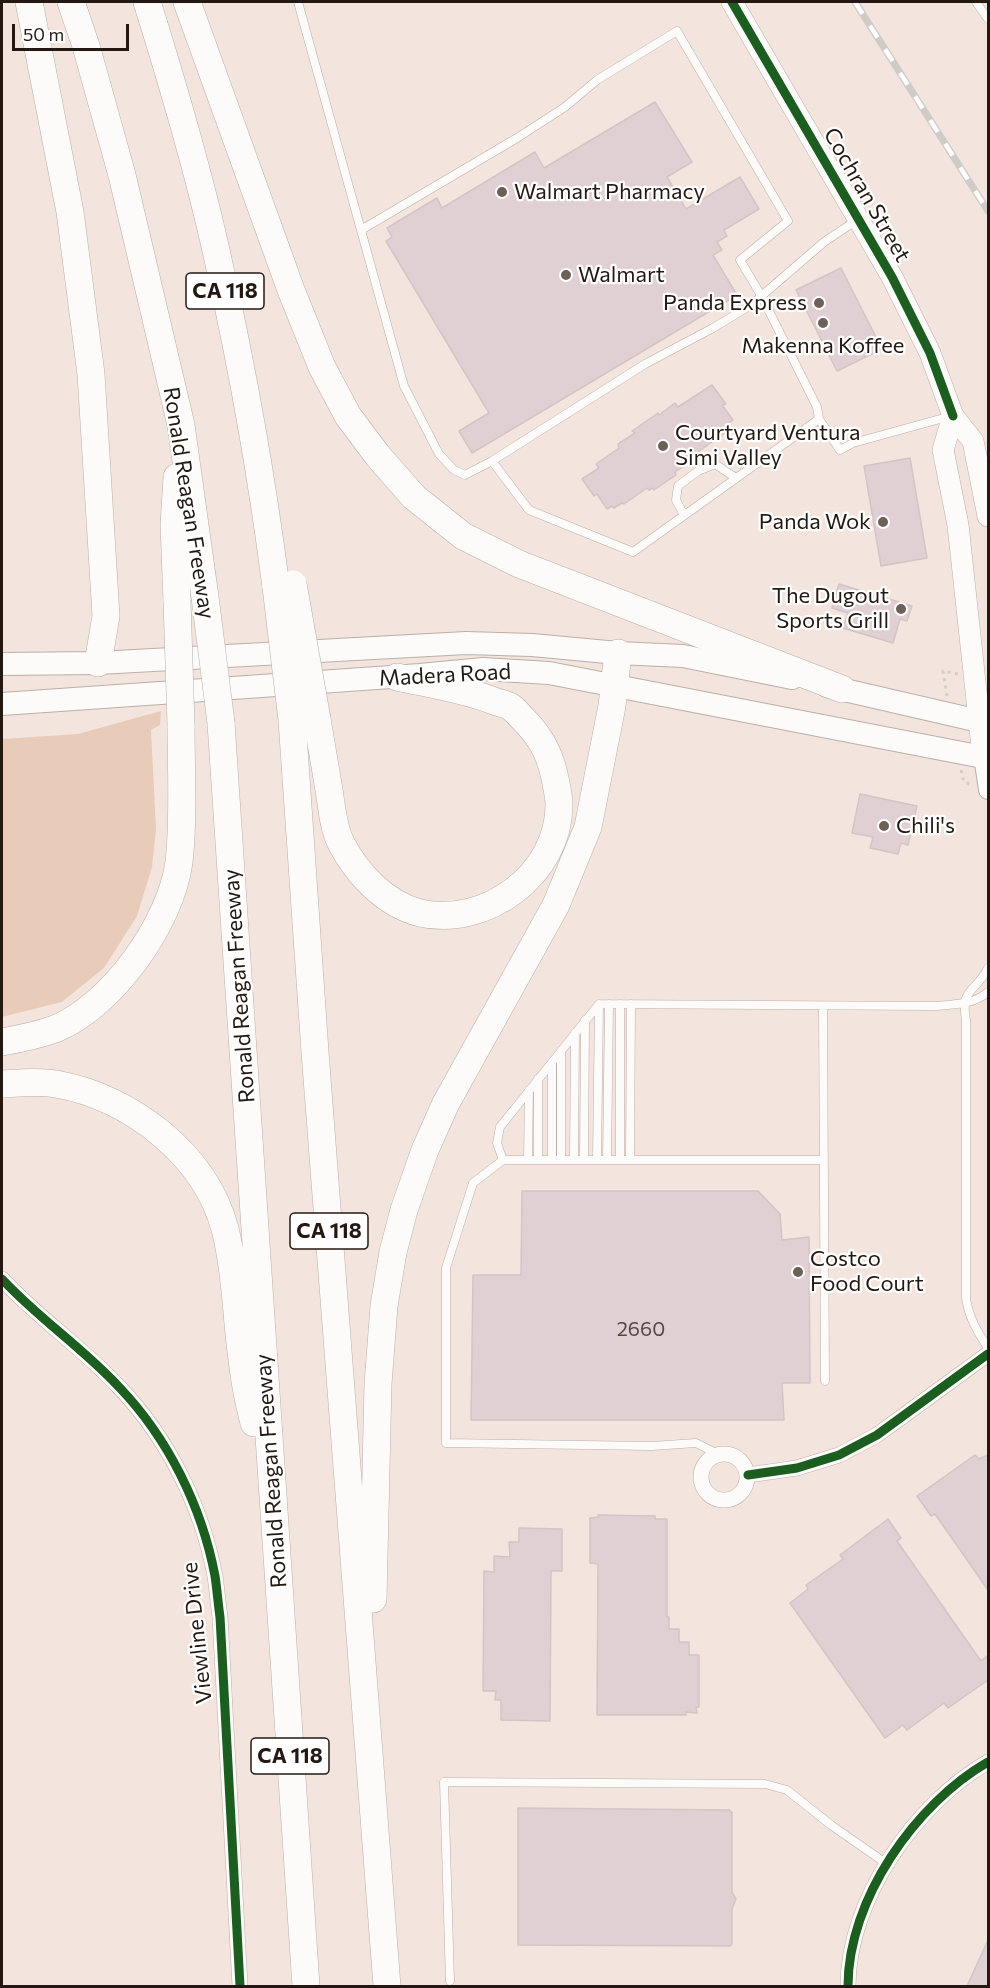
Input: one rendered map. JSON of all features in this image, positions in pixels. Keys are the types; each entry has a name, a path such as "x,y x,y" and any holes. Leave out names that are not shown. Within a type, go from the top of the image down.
{"highway":[{"path":"29,2 70,212 91,374 106,616 98,663"},
{"name":"Ronald Reagan Freeway","path":"71,2 86,46 122,175 181,425 221,723 306,1986"},
{"name":"CA 118","path":"147,2 179,107 219,264 244,385 276,485 285,585 305,719 315,1052 387,1986"},
{"path":"187,2 291,290 322,367 348,416 378,456 414,497 463,536 519,564 842,689"},
{"path":"2,1042 56,1028 83,1012 124,974 153,933 174,888 179,863 181,833 181,725 174,525 181,425"},
{"path":"369,1742 378,1384 384,1306 393,1252 404,1210 425,1149 446,1103 556,905 588,828 612,706 618,653"},
{"path":"305,719 339,841 366,879 386,897 419,912 440,915 484,908 518,889 536,871 549,849 556,827 559,805 550,757 537,733 511,707 478,695 397,677"},
{"path":"2,1084 29,1082 56,1084 119,1105 168,1140 191,1164 212,1195 224,1228 236,1283 244,1373 274,1525"}],"main road":[{"name":"Cochran Street","path":"732,2 912,314 930,353 953,416 973,441 988,516"},
{"path":"953,416 943,450 958,525 984,722 986,757"},
{"name":"Madera Road","path":"2,664 98,663 466,643 532,645 683,656 842,689 984,722"},
{"name":"Madera Road","path":"2,704 483,669 549,673 615,684 986,757"}],"street":[{"path":"986,757 988,790"},
{"name":"Viewline Drive","path":"2,1279 23,1301 119,1386 144,1416 165,1447 198,1515 215,1576 220,1617 240,1986"},
{"path":"747,1475 797,1468 839,1455 877,1435 988,1354"},
{"path":"718,1454 734,1455 745,1467 747,1475 744,1489 733,1498 719,1500 712,1497 703,1486 702,1470 711,1457 718,1454"},
{"path":"848,1986 854,1944 864,1912 887,1864 913,1826 930,1807 956,1784 988,1762"}],"lane":[{"path":"298,2 404,386 440,454 454,470 465,475 492,461 645,364 713,328 762,297 824,242 858,219"},
{"path":"976,2 988,19"},
{"path":"361,230 517,138 565,107 597,80 677,32 788,221 740,260 762,297 817,407 819,419 840,450 853,443 953,416"},
{"path":"492,461 529,510 633,552 819,419"},
{"path":"684,515 676,500 678,486 698,471 715,464 736,478"},
{"path":"988,968 983,980 970,990 963,1004 966,1020 966,1298 974,1327 988,1348"},
{"path":"503,1160 497,1143 500,1127 599,1004 823,1006 963,1004 980,1000 988,992"},
{"path":"597,1159 599,1004"},
{"path":"607,1160 609,1004"},
{"path":"620,1004 620,1160"},
{"path":"630,1160 632,1004"},
{"path":"823,1006 825,1381"},
{"path":"584,1159 585,1020"},
{"path":"574,1159 575,1033"},
{"path":"561,1051 561,1160"},
{"path":"552,1062 552,1160"},
{"path":"538,1079 538,1160"},
{"path":"528,1160 529,1090"},
{"path":"718,1454 696,1443 652,1446 446,1443 446,1268 473,1183 503,1160 824,1160"},
{"path":"450,1981 444,1782 765,1784 787,1790 831,1825 887,1864"}],"shaded area":[{"path":"161,711 160,725 151,730 156,829 152,867 137,916 104,968 62,1002 2,1017 2,739 78,734"}],"building":[{"name":"Walmart","path":"655,102 692,162 667,177 686,209 740,177 759,209 724,230 727,236 717,242 722,250 713,255 737,295 472,453 459,431 489,413 386,241 392,237 387,228 437,198 442,208 535,152 544,168"},
{"path":"841,268 882,349 837,371 796,290"},
{"name":"Courtyard Ventura Simi Valley","path":"712,385 726,404 722,405 733,420 728,424 731,429 699,451 702,454 654,490 647,488 624,504 607,509 597,494 594,496 582,479 599,468 596,464 619,448 618,444 635,433 632,431 675,403 678,407"},
{"path":"910,458 927,558 881,566 864,466"},
{"path":"839,584 912,606 907,621 900,619 893,643 843,628 848,613 832,608"},
{"name":"Chili's","path":"860,794 917,806 908,845 901,843 898,854 870,848 873,837 852,833"},
{"path":"522,1191 758,1191 780,1214 782,1240 809,1237 810,1383 782,1383 784,1420 471,1420 473,1275 521,1275"},
{"path":"975,1455 979,1459 988,1455 988,1590 935,1514 931,1516 917,1496"},
{"path":"598,1515 655,1516 655,1519 667,1519 667,1617 669,1617 669,1629 679,1629 679,1642 689,1642 689,1655 699,1655 697,1713 597,1715 598,1564 590,1563 590,1518 599,1517"},
{"path":"888,1519 901,1538 897,1541 981,1661 988,1655 988,1680 948,1708 944,1703 907,1730 903,1725 885,1738 790,1603 808,1589 806,1585 843,1559 840,1555"},
{"path":"519,1528 562,1529 562,1571 551,1571 550,1721 501,1720 501,1700 495,1700 496,1691 483,1691 484,1571 494,1572 494,1556 510,1557 509,1542 519,1542"},
{"path":"518,1808 730,1810 732,1812 732,1892 736,1899 732,1909 732,1944 730,1946 518,1945"},
{"path":"988,1940 988,1986 967,1986"}],"railway":[{"path":"855,2 988,211"}],"cycle path":[{"path":"732,2 892,277 930,353 953,416"},
{"path":"2,1279 30,1307 105,1373 137,1407 167,1451 192,1499 201,1525 215,1576 220,1617 240,1986"},
{"path":"748,1475 797,1468 839,1455 877,1435 988,1354"},
{"path":"848,1986 851,1953 860,1921 873,1888 891,1858 935,1803 961,1780 988,1762"}],"place":[{"name":"Walmart Pharmacy","path":"502,192"},
{"name":"Walmart","path":"566,275"},
{"name":"Panda Express","path":"819,303"},
{"name":"Makenna Koffee","path":"823,323"},
{"name":"Courtyard Ventura Simi Valley","path":"663,446"},
{"name":"Panda Wok","path":"883,522"},
{"name":"The Dugout Sports Grill","path":"901,609"},
{"name":"Chili's","path":"884,826"},
{"name":"Costco Food Court","path":"798,1272"}]}
